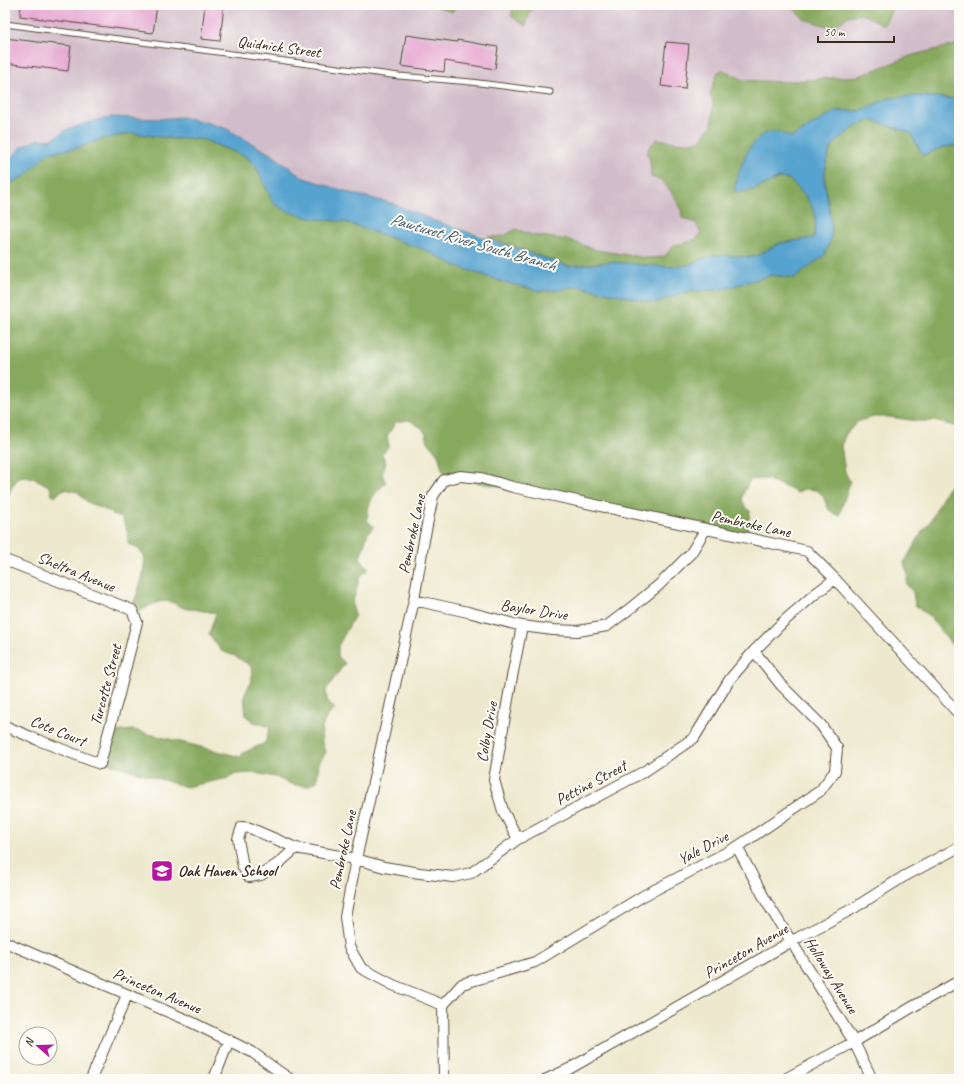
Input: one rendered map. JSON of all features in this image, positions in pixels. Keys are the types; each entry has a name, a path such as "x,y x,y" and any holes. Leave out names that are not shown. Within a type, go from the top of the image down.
{"street":[{"name":"Pembroke Lane","path":"443,1005 393,985 361,968 349,947 345,917 356,859 414,600 433,496 444,480 460,476 481,478 513,487 807,551 835,579 959,714"},
{"name":"Baylor Drive","path":"414,600 522,626 553,630 578,631 607,626 658,585 691,553 706,530"},
{"name":"Sheltra Avenue","path":"5,560 132,610 133,614"},
{"name":"Pettine Street","path":"296,848 280,863 261,875 248,877 243,867 238,839 242,828 250,828 296,848 356,859 384,867 453,877 471,873 518,839 645,771 694,738 730,679 754,651 783,622 835,579"},
{"name":"Turcotte Street","path":"100,764 133,641 137,622 133,614"},
{"name":"Colby Drive","path":"518,839 503,811 494,780 522,626"},
{"name":"Yale Drive","path":"443,1005 462,984 535,962 643,896 737,847 820,791 835,771 837,748 821,725 781,685 754,651"},
{"name":"Cote Court","path":"5,726 100,764"},
{"name":"Holloway Avenue","path":"737,847 766,901 854,1042 872,1079"},
{"name":"Princeton Avenue","path":"547,1079 569,1069 792,941 854,908 903,877 959,847"},
{"name":"Princeton Avenue","path":"5,942 185,1019 229,1040 252,1052 290,1079"},
{"path":"785,1079 854,1042 959,981"},
{"path":"91,1079 127,995"},
{"path":"443,1005 444,1079"},
{"path":"214,1079 229,1040"}],"lane":[{"name":"Quidnick Street","path":"5,24 399,76 471,82 550,92"}],"shaded area":[{"path":"5,5 432,5 452,12 457,5 485,5 513,9 526,26 530,12 536,5 790,5 804,19 835,27 848,16 862,14 884,24 894,5 959,5 959,44 913,55 859,76 780,82 744,80 723,70 710,94 713,103 712,125 700,142 681,143 657,139 647,154 650,159 651,177 661,180 670,190 681,208 696,223 701,234 697,239 688,243 674,245 664,257 646,258 596,250 569,240 532,235 516,229 504,236 488,237 437,221 436,223 435,221 391,203 354,194 304,178 274,156 227,129 182,117 158,119 113,117 97,121 68,129 51,140 38,139 22,147 5,163"}],"green space":[{"path":"432,5 457,5 452,12"},
{"path":"485,5 536,5 530,12 526,26 511,16 513,9"},
{"path":"790,5 894,5 884,25 862,14 848,16 835,27 826,26 804,19"},
{"path":"959,44 959,99 918,96 889,98 860,111 836,111 792,137 771,132 753,190 779,178 789,179 802,192 813,211 815,219 814,238 780,243 754,258 714,255 688,265 669,267 611,262 568,266 488,237 504,236 516,229 532,235 569,240 596,250 646,258 664,257 674,245 692,241 701,234 696,223 682,218 681,208 670,190 661,180 651,177 650,159 647,154 649,147 657,139 681,143 700,141 712,125 713,103 710,94 718,72 723,70 744,80 780,82 859,76 913,55"},
{"path":"871,120 911,133 920,151 924,155 941,148 959,145 959,427 933,421 917,421 889,417 873,417 857,422 846,434 841,445 845,472 850,482 839,516 829,510 823,496 817,490 803,489 798,493 767,479 750,480 742,496 742,500 750,511 747,537 511,488 447,478 442,469 438,454 428,442 426,434 422,428 409,420 396,422 387,436 389,446 382,454 386,463 383,470 383,475 386,482 374,495 369,507 367,520 374,527 368,533 360,558 369,569 360,576 352,605 355,615 338,646 338,656 345,663 326,690 327,700 335,709 324,722 323,726 322,740 326,752 319,763 317,781 307,786 294,785 275,777 255,773 236,774 229,778 186,787 108,763 112,732 133,730 241,757 243,753 265,743 270,727 254,722 246,716 244,696 252,679 251,666 235,656 221,651 209,634 216,613 187,609 174,603 163,601 153,604 134,615 131,610 142,579 145,558 139,549 128,544 128,534 122,517 112,515 108,511 87,502 78,492 65,489 55,497 52,495 50,487 29,477 20,478 15,482 8,495 5,493 5,193 9,184 25,176 48,153 77,148 102,139 132,133 174,139 189,138 204,140 247,157 258,170 273,203 310,218 345,222 426,250 456,266 503,282 540,291 582,287 655,303 685,292 723,289 772,275 795,278 832,228 825,177 826,163 830,151 838,140 852,129"},
{"path":"959,475 959,654 929,616 915,605 913,592 906,584 908,575 904,563 922,532 930,522 946,490 953,483 955,476"}],"water":[{"name":"Pawtuxet River South Branch","path":"918,96 959,99 959,145 941,148 924,155 920,151 911,133 871,120 855,127 837,141 830,149 824,178 832,228 831,240 824,256 795,278 772,275 723,289 685,292 655,303 582,287 540,291 503,282 456,266 425,250 345,222 310,218 286,211 273,203 258,170 247,157 204,140 189,138 175,139 132,133 102,139 77,148 48,153 25,176 9,184 5,193 5,163 22,147 38,139 51,140 68,129 97,120 113,117 158,119 182,117 227,129 274,156 304,178 354,194 391,203 435,222 436,221 568,266 611,262 669,267 688,265 714,255 754,257 780,243 814,238 814,212 807,198 789,179 779,178 753,190 742,192 734,191 745,156 756,140 762,135 772,132 781,133 792,137 836,111 860,111 889,98"}],"building":[{"path":"21,5 157,5 153,33 20,16"},
{"path":"205,5 224,5 220,41 201,39"},
{"path":"406,35 457,42 457,40 498,47 495,69 445,61 444,72 401,66"},
{"path":"5,38 71,46 68,71 5,63"},
{"path":"666,42 689,44 685,89 661,86"}],"place":[{"name":"Oak Haven School","path":"162,871"}]}
